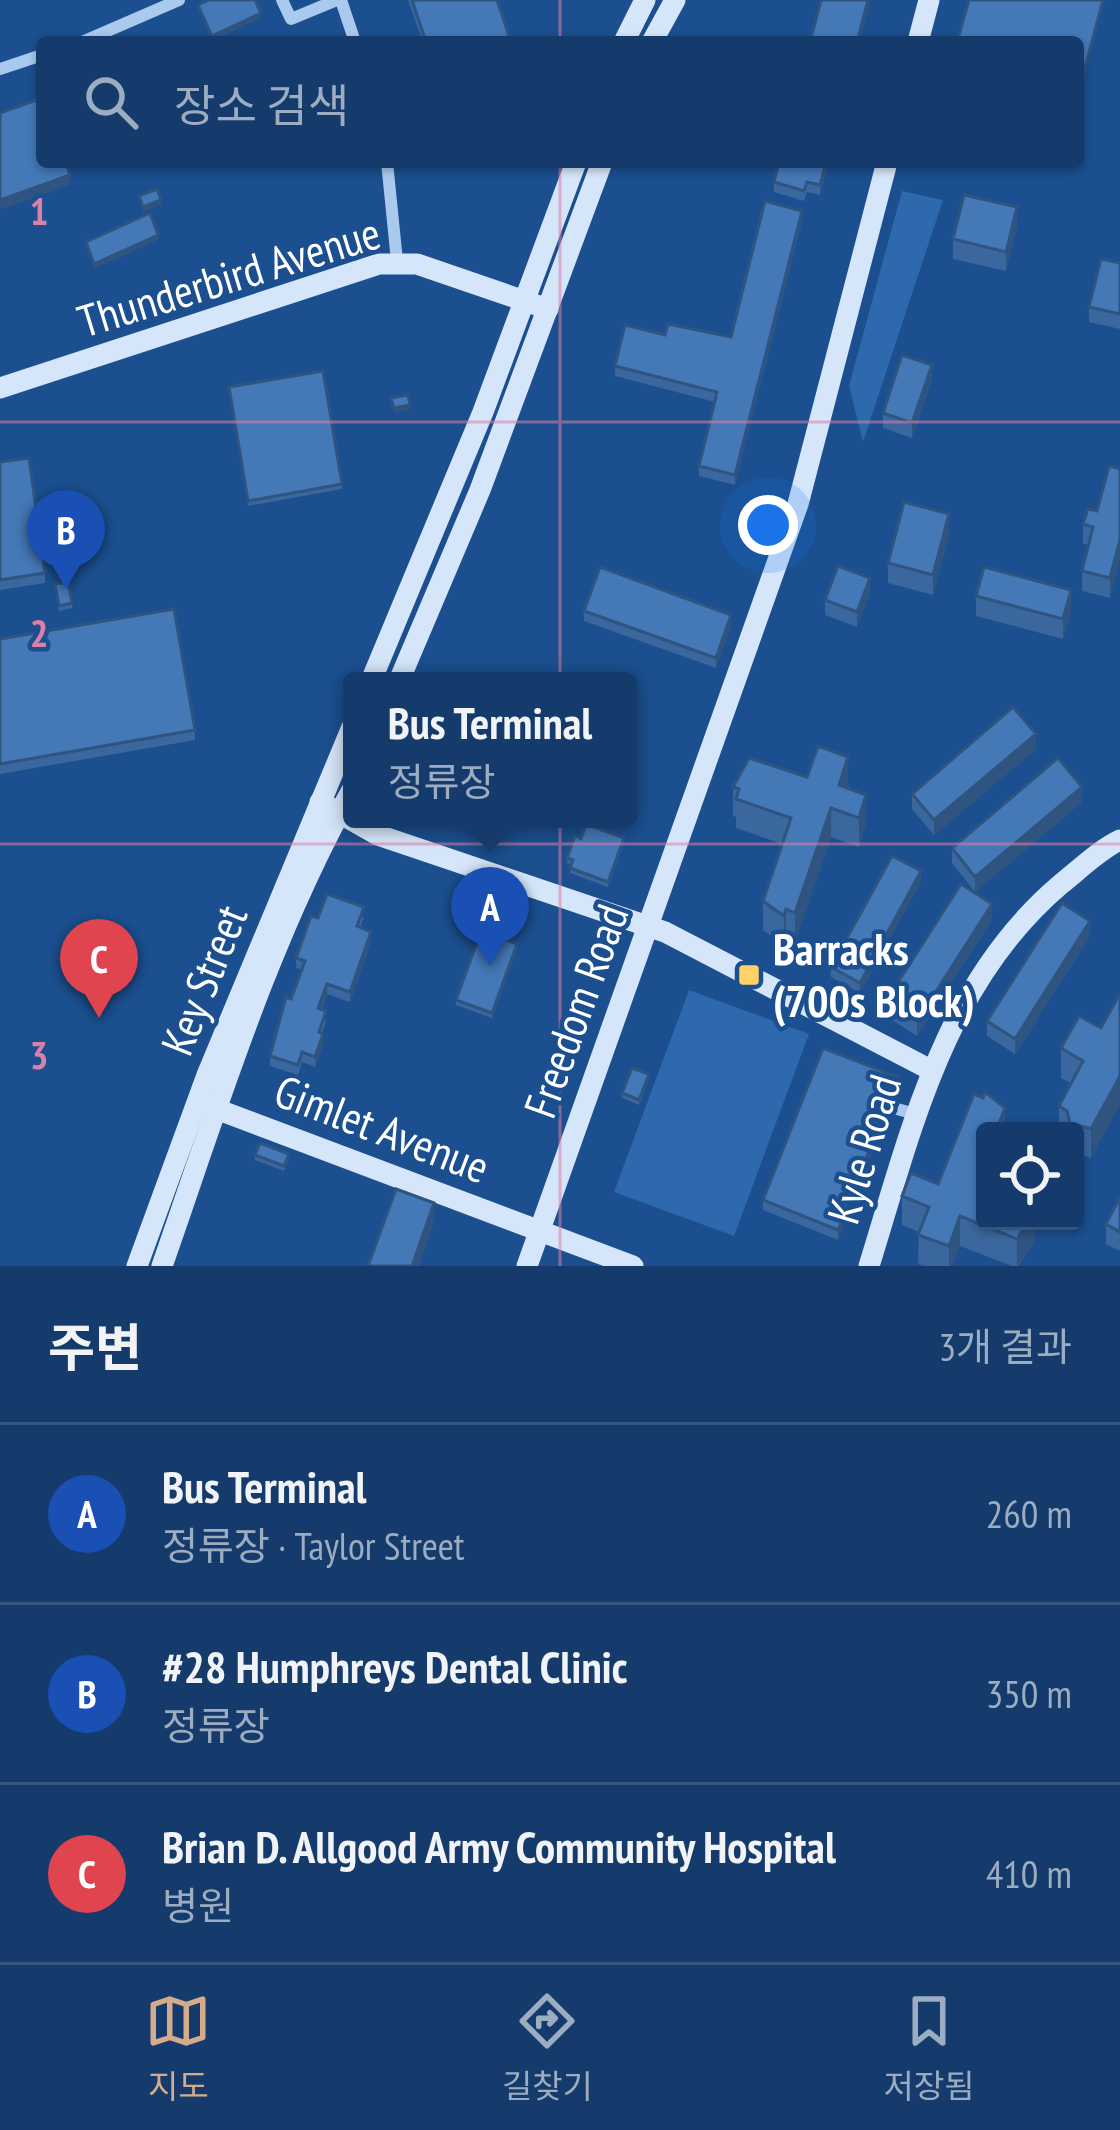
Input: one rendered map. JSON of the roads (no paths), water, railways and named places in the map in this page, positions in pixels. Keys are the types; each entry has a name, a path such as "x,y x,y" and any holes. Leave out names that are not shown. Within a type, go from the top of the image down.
{"street":[{"path":"96,36 179,0"},
{"path":"282,0 291,19 339,0 353,36"},
{"path":"627,36 645,0"},
{"path":"655,36 675,0"},
{"path":"920,36 929,0"},
{"path":"0,70 36,58"},
{"path":"388,168 397,261"},
{"path":"375,672 574,168"},
{"path":"403,672 600,168"},
{"name":"Freedom Road","path":"527,1266 798,504 885,168"},
{"name":"Thunderbird Avenue","path":"0,388 397,261 548,310"},
{"name":"Key Street","path":"137,1266 316,852 343,759"},
{"name":"Key Street","path":"329,808 343,797"},
{"path":"329,808 343,816"},
{"path":"365,828 649,926 929,1070"},
{"name":"Kyle Road","path":"869,1266 929,1070 949,1027 1010,932 1120,840"},
{"name":"Key Street","path":"162,1266 207,1105"},
{"name":"Gimlet Avenue","path":"207,1105 633,1266"},
{"path":"890,1106 915,1114"}],"place":[{"name":"#28 Humphreys Dental Clinic","path":"66,589"},
{"name":"Bus Terminal","path":"490,966"},
{"name":"Barracks (700s Block)","path":"749,975"},
{"name":"Brian D. Allgood Army Community Hospital","path":"99,1018"}]}
